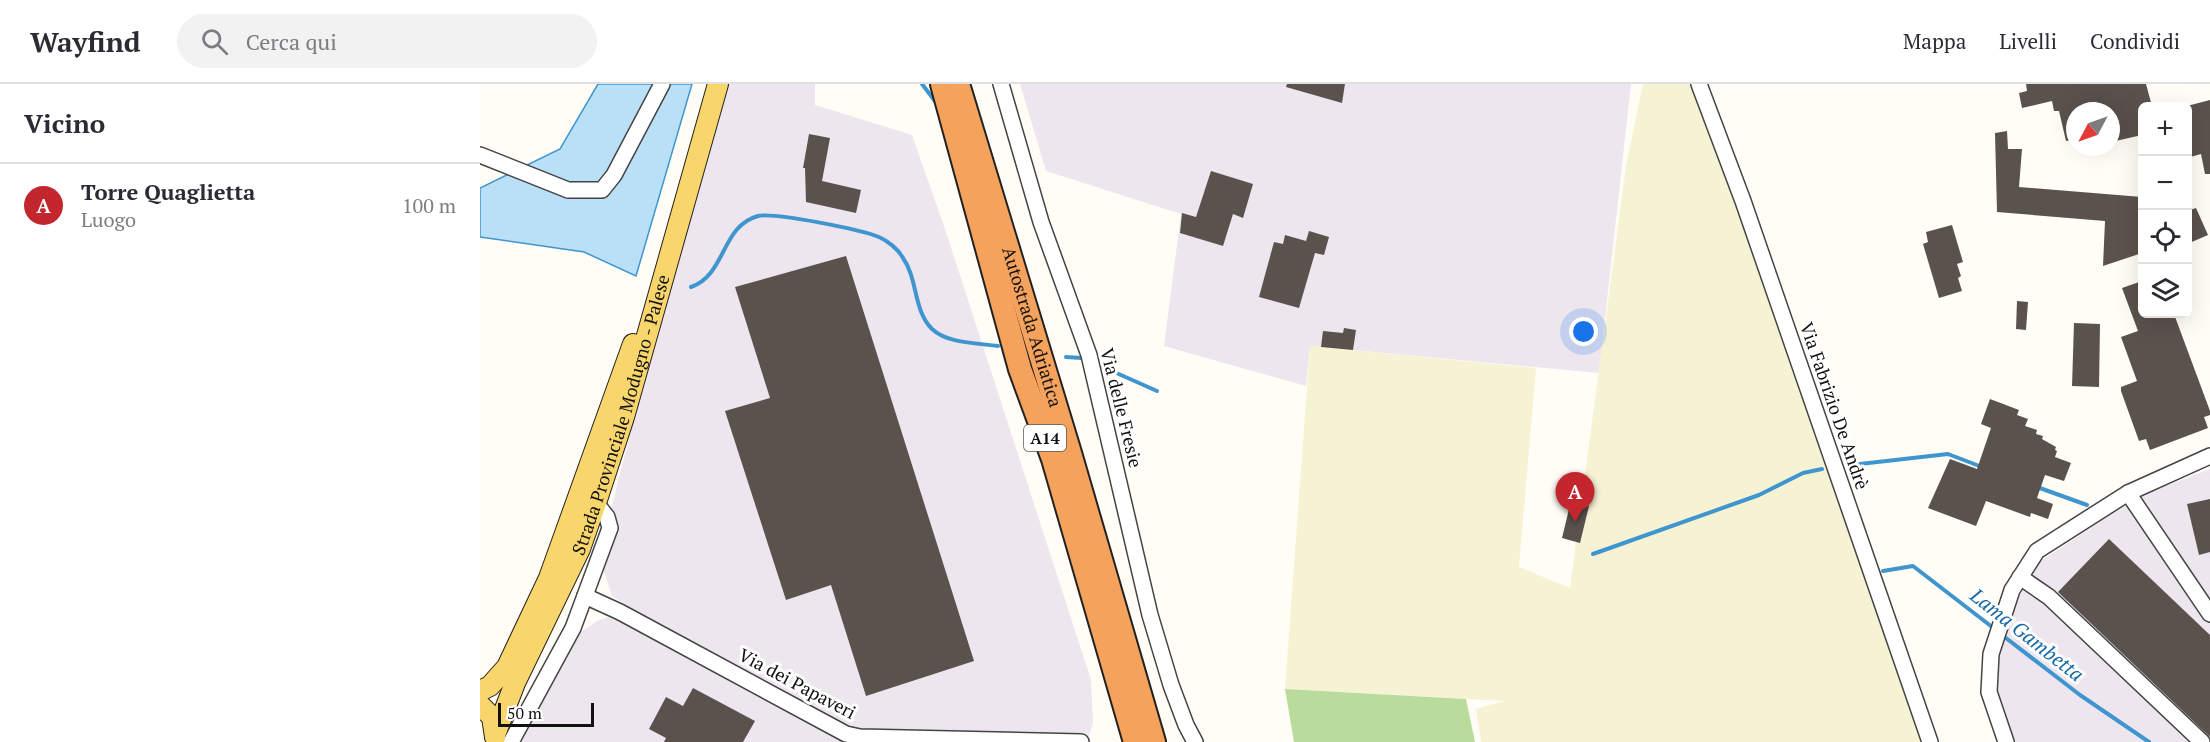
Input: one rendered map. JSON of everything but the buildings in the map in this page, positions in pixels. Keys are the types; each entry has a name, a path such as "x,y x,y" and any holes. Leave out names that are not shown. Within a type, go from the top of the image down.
{"highway":[{"name":"A14","path":"933,84 947,109"},
{"name":"A14","path":"942,84 947,109"},
{"name":"Autostrada Adriatica","path":"958,84 1154,742"},
{"name":"Autostrada Adriatica","path":"947,109 957,134 1020,369 1053,459 1135,742"}],"main road":[{"name":"Strada Provinciale Modugno - Palese","path":"480,691 490,686 507,668 549,578 632,346 705,84"},
{"name":"Strada Provinciale Modugno - Palese","path":"500,740 515,683 580,549 597,503 631,395 718,84"},
{"path":"480,705 492,717 500,740"}],"street":[{"path":"480,155 567,190 602,190 614,175 662,84"},
{"name":"Via delle Fresie","path":"1001,84 1041,222 1089,355 1150,615 1171,685 1195,742"},
{"name":"Via Fabrizio De Andrè","path":"1699,84 1743,201 1930,742"},
{"path":"2006,742 1989,692 1991,654 2012,590 2037,551 2128,493 2210,456"},
{"path":"2128,493 2210,614"},
{"path":"500,740 573,628 610,528 607,517 597,503"},
{"path":"2020,577 2049,597 2202,742"},
{"name":"Via dei Papaveri","path":"585,596 620,612 846,735 1081,742"}],"shaded area":[{"path":"720,84 815,84 815,105 912,135 946,232 1091,680 1093,723 1087,742 521,742 578,634 597,621 609,617 635,628 642,614 612,596 599,556"},
{"path":"1020,84 1631,84 1599,373 1310,346 1306,386 1164,346 1181,214 1046,171"},
{"path":"1643,84 1700,84 1929,742 1481,742 1476,709 1505,701 1285,689 1310,346 1536,368 1519,567 1570,588 1626,166"},
{"path":"2210,469 2210,742 2013,742 2000,705 1996,679 2000,654 2019,597 2041,561 2145,494"}],"green space":[{"path":"1285,689 1466,699 1475,742 1294,742"}],"water":[{"path":"598,84 692,84 636,276 584,252 480,237 480,188 560,149"}],"waterway":[{"name":"Lama Gambetta","path":"922,84 938,105"},
{"path":"691,287 711,272 730,240 746,221 767,215 818,222 879,237 896,248 908,266 922,313 932,329 939,334 964,342 998,346"},
{"path":"1066,357 1082,358"},
{"path":"1103,367 1157,391"},
{"path":"1851,465 1948,454 1982,467"},
{"path":"1593,554 1759,495 1803,473 1822,469"},
{"path":"2037,487 2087,505"},
{"name":"Lama Gambetta","path":"1883,571 1913,566 1996,630"},
{"name":"Lama Gambetta","path":"2002,635 2080,695 2149,742"}],"place":[{"name":"Torre Quaglietta","path":"1575,522"}]}
